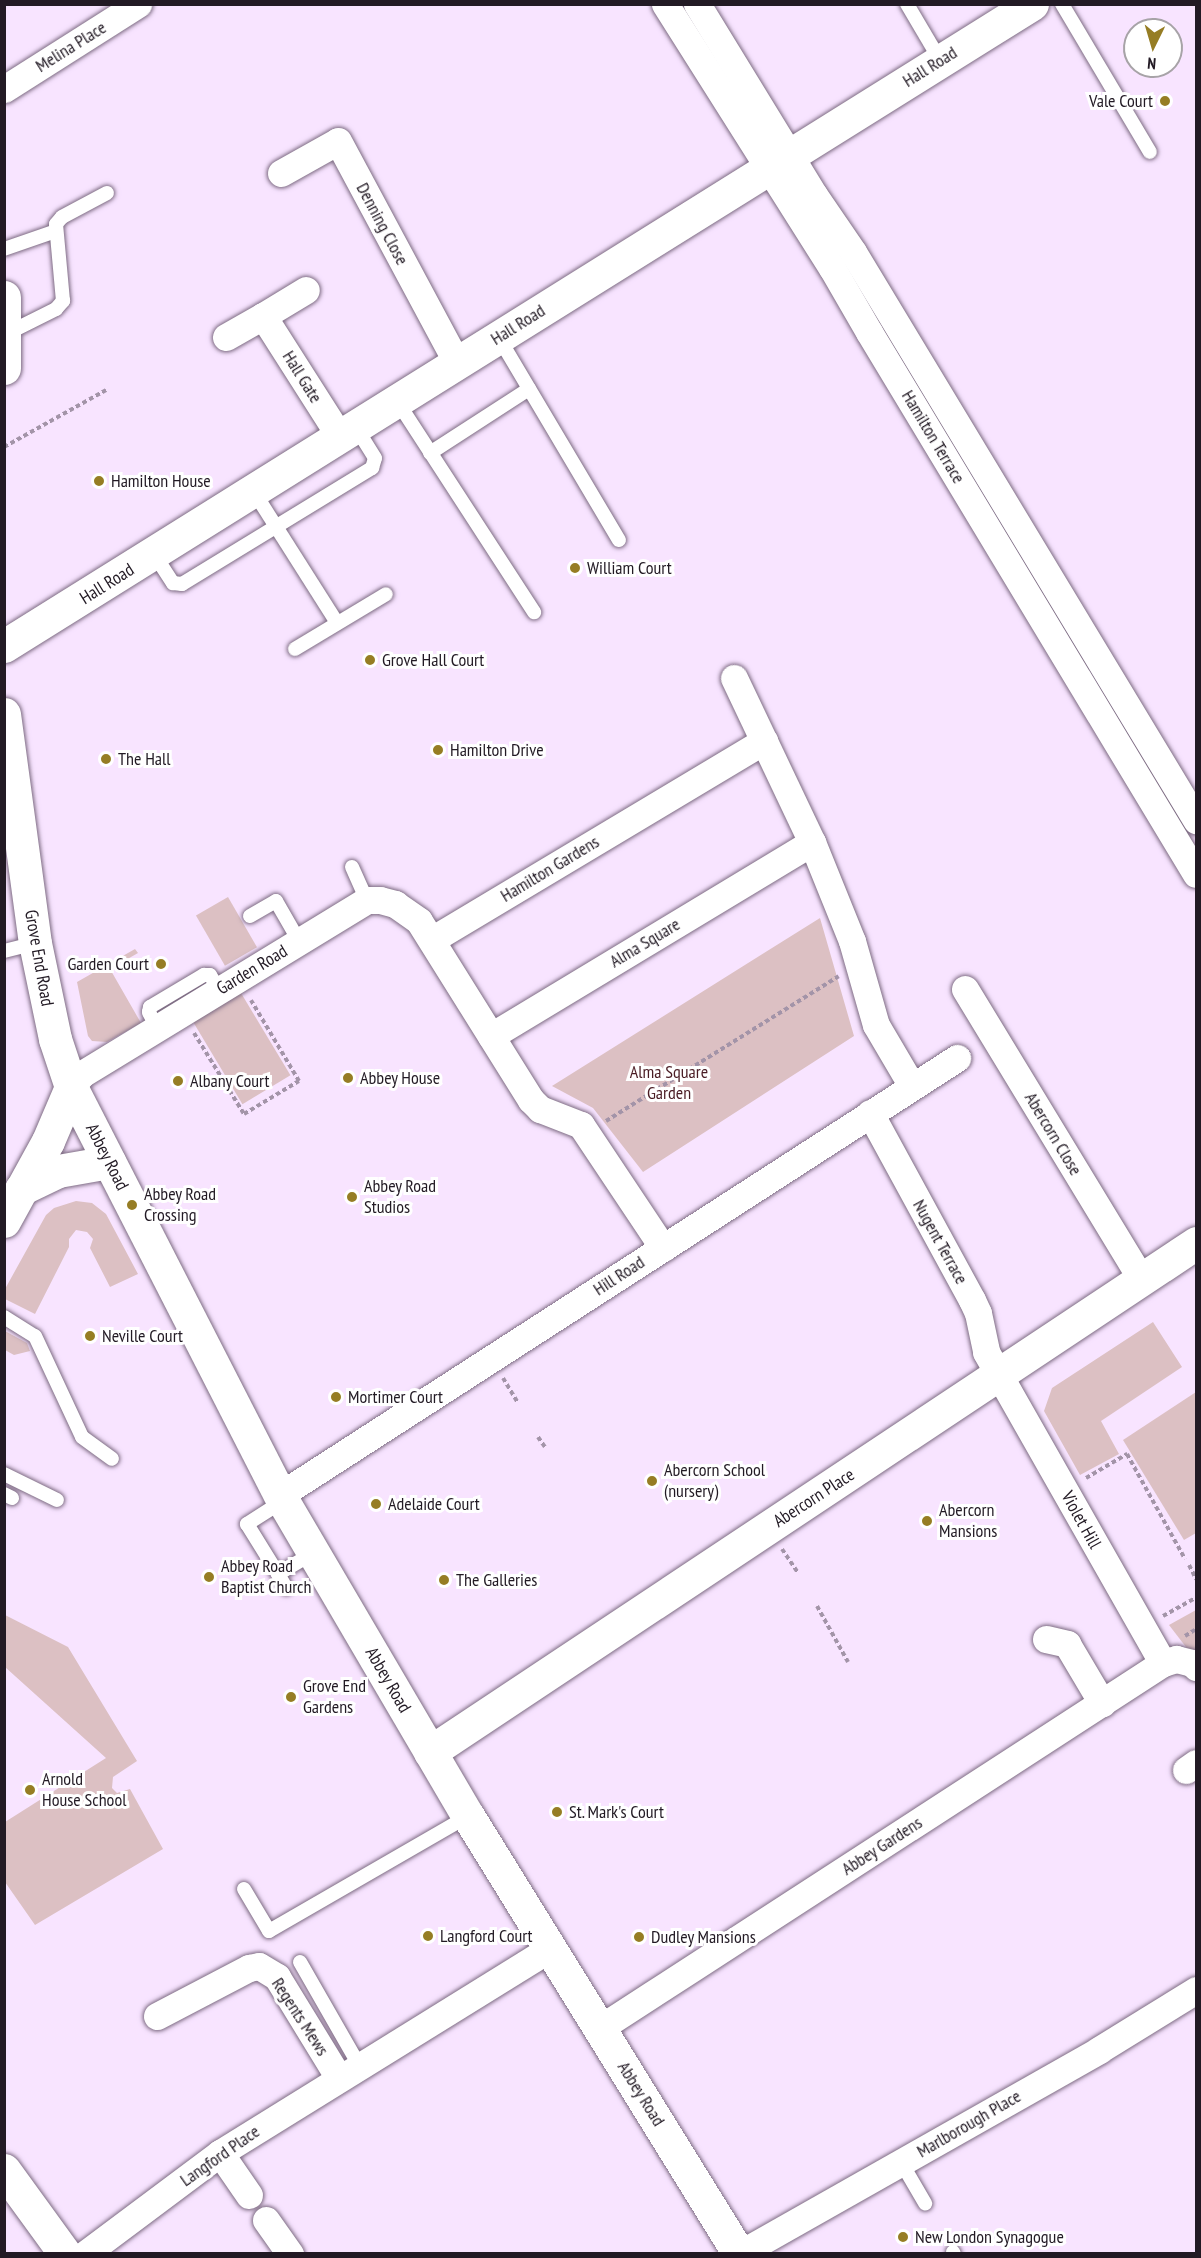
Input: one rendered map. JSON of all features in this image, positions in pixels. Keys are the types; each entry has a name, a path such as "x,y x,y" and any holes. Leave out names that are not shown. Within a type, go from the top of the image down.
{"street":[{"name":"Melina Place","path":"4,89 138,4"},
{"name":"Hamilton Terrace","path":"665,4 894,319 1197,820"},
{"name":"Hamilton Terrace","path":"697,4 832,268 868,332 1197,874"},
{"name":"Hall Road","path":"4,646 254,492 778,161 1032,4"},
{"name":"Denning Close","path":"281,173 338,141 457,363"},
{"path":"226,337 306,290"},
{"name":"Hall Gate","path":"263,316 348,432"},
{"path":"4,368 5,321"},
{"path":"734,678 812,842 852,941 876,1025 909,1081 910,1087"},
{"name":"Grove End Road","path":"4,714 18,858 20,947 71,1087"},
{"name":"Hamilton Gardens","path":"433,939 764,741"},
{"name":"Alma Square","path":"491,1036 812,842"},
{"path":"367,900 394,904 409,912 433,939 531,1100 540,1109 581,1125 663,1248"},
{"name":"Garden Road","path":"71,1087 82,1074 367,900"},
{"name":"Abercorn Close","path":"964,988 1141,1279"},
{"name":"Hill Road","path":"282,1498 957,1058"},
{"path":"4,1221 48,1141 71,1087"},
{"name":"Abbey Road","path":"71,1087 282,1498 313,1553 468,1816 739,2253"},
{"name":"Nugent Terrace","path":"870,1113 972,1300 978,1313 986,1352 1000,1376"},
{"path":"21,1189 58,1171 110,1162"},
{"name":"Abercorn Place","path":"430,1752 1000,1376 1197,1243"},
{"name":"Violet Hill","path":"1000,1376 1163,1663"},
{"path":"1046,1639 1067,1644 1102,1703"},
{"path":"1163,1663 1176,1659 1192,1663 1197,1667"},
{"name":"Abbey Gardens","path":"600,2028 1163,1663"},
{"name":"Langford Place","path":"85,2253 220,2153 550,1948"},
{"name":"Regents Mews","path":"157,2016 249,1968 259,1966 277,1977 349,2072"},
{"name":"Marlborough Place","path":"739,2253 902,2162 1197,1990"},
{"path":"220,2153 249,2195"},
{"path":"4,2170 65,2253"},
{"path":"266,2220 290,2253"}],"lane":[{"path":"907,4 940,60"},
{"path":"1062,4 1150,152"},
{"path":"5,321 56,309 63,301 56,224 62,217 107,193"},
{"path":"4,249 56,231"},
{"path":"868,332 894,319"},
{"path":"499,338 619,540"},
{"path":"430,453 530,389"},
{"path":"397,401 534,612"},
{"path":"154,554 173,583 182,584 372,468 375,458 348,432"},
{"path":"254,492 337,623"},
{"path":"295,649 386,594"},
{"path":"352,867 367,900"},
{"path":"250,916 276,901 299,941"},
{"path":"157,1028 149,1012 150,1007 204,975 210,975 229,984"},
{"path":"4,1317 35,1336 82,1437 112,1459"},
{"path":"4,1474 57,1500"},
{"path":"282,1498 247,1524 286,1588"},
{"path":"278,1574 313,1553"},
{"path":"244,1889 269,1930 468,1816"},
{"path":"300,1962 349,2072"},
{"path":"902,2162 925,2203"}],"path":[{"path":"4,447 106,390"},
{"path":"606,1121 838,977"},
{"path":"181,1013 244,1114 299,1081 229,984"},
{"path":"538,1437 545,1447"},
{"path":"1083,1479 1127,1454 1185,1559"},
{"path":"1189,1565 1197,1579"},
{"path":"1142,1628 1197,1598"},
{"path":"817,1606 848,1662"}],"green space":[{"path":"228,897 257,947 225,966 196,916"},
{"name":"Alma Square Garden","path":"820,918 854,1036 643,1172 593,1108 552,1086"},
{"path":"135,949 138,953 110,969 141,1023 107,1042 92,1041 88,1036 77,982"},
{"path":"241,993 290,1075 242,1104 193,1022"},
{"path":"76,1201 92,1203 106,1214 138,1274 110,1287 90,1248 93,1239 87,1232 76,1230 69,1239 69,1247 35,1314 5,1299 5,1289 46,1215 54,1208"},
{"path":"1153,1322 1182,1367 1101,1421 1119,1454 1080,1475 1044,1411 1052,1388"},
{"path":"5,1331 27,1343 30,1351 14,1355 5,1350"},
{"path":"1196,1392 1196,1533 1184,1540 1123,1440"},
{"path":"1196,1610 1196,1660 1169,1625"},
{"path":"5,1615 68,1647 137,1761 113,1777 112,1788 117,1793 130,1789 163,1849 35,1925 5,1882 5,1822 106,1758 5,1667"}],"place":[{"name":"Vale Court","path":"1165,101"},
{"name":"Hamilton House","path":"99,481"},
{"name":"William Court","path":"575,568"},
{"name":"Grove Hall Court","path":"370,660"},
{"name":"Hamilton Drive","path":"438,750"},
{"name":"The Hall","path":"106,759"},
{"name":"Garden Court","path":"161,964"},
{"name":"Abbey House","path":"348,1078"},
{"name":"Albany Court","path":"178,1081"},
{"name":"Abbey Road Studios","path":"352,1197"},
{"name":"Abbey Road Crossing","path":"132,1205"},
{"name":"Neville Court","path":"90,1336"},
{"name":"Mortimer Court","path":"336,1397"},
{"name":"Abercorn School (nursery)","path":"652,1481"},
{"name":"Adelaide Court","path":"376,1504"},
{"name":"Abercorn Mansions","path":"927,1521"},
{"name":"Abbey Road Baptist Church","path":"209,1577"},
{"name":"The Galleries","path":"444,1580"},
{"name":"Grove End Gardens","path":"291,1697"},
{"name":"Arnold House School","path":"30,1790"},
{"name":"St. Mark's Court","path":"557,1812"},
{"name":"Langford Court","path":"428,1936"},
{"name":"Dudley Mansions","path":"639,1937"},
{"name":"New London Synagogue","path":"903,2237"}]}
